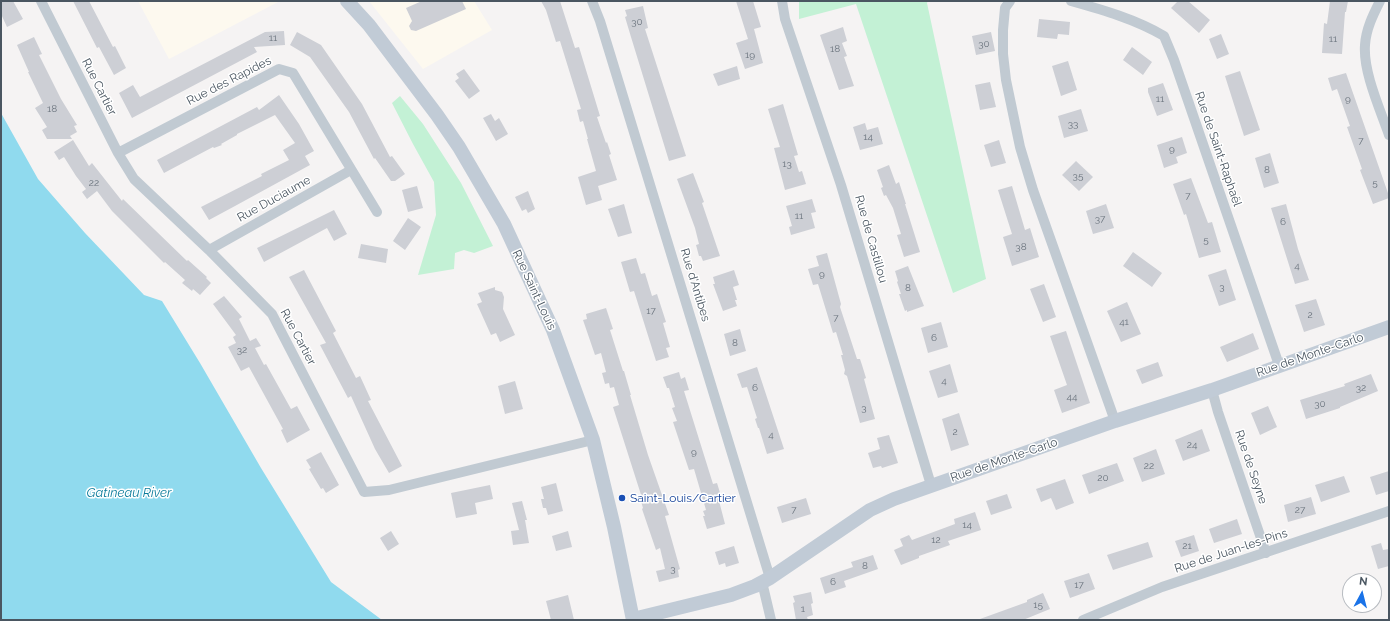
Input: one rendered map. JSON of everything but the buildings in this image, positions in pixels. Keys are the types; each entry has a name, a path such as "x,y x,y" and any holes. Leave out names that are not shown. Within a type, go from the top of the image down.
{"street":[{"name":"Rue Cartier","path":"41,1 118,153 134,179 209,250 272,314 364,492 389,490 593,440"},
{"name":"Rue Saint-Louis","path":"347,1 370,25 437,115 459,148 504,224 553,330 593,440 614,527 633,619"},
{"name":"Rue d'Antibes","path":"592,1 600,21 658,209 766,580"},
{"name":"Rue de Castillou","path":"782,1 785,19 841,185 931,485"},
{"path":"1010,1 1005,8 1003,54 1006,80 1020,147 1033,190 1115,421"},
{"name":"Rue de Saint-Raphaël","path":"1071,1 1108,11 1139,23 1164,36 1174,60 1279,365"},
{"path":"1380,1 1371,19 1365,44 1365,55 1370,78 1389,135"},
{"name":"Rue des Rapides","path":"118,153 280,69 293,74 377,212"},
{"name":"Rue Duciaume","path":"209,250 351,170"},
{"name":"Rue de Monte-Carlo","path":"633,619 731,596 766,580 870,510 894,499 1115,421 1212,390 1389,327"},
{"name":"Rue de Seyne","path":"1212,390 1266,553"},
{"name":"Rue de Juan-les-Pins","path":"1083,620 1162,587 1389,512"},
{"path":"766,580 771,620"}],"shaded area":[{"path":"138,1 280,1 169,59"},
{"path":"369,1 474,1 492,30 423,69"}],"green space":[{"path":"799,1 928,1 927,3 986,279 953,293 856,4 799,19"},
{"path":"400,96 423,124 461,183 493,246 474,253 464,250 455,253 454,269 418,275 436,215 434,182 392,103"}],"water":[{"name":"Gatineau River","path":"1,113 38,179 85,233 144,295 162,301 261,468 331,582 382,620 1,620"}],"place":[{"name":"Saint-Louis/Cartier","path":"622,498"}]}
